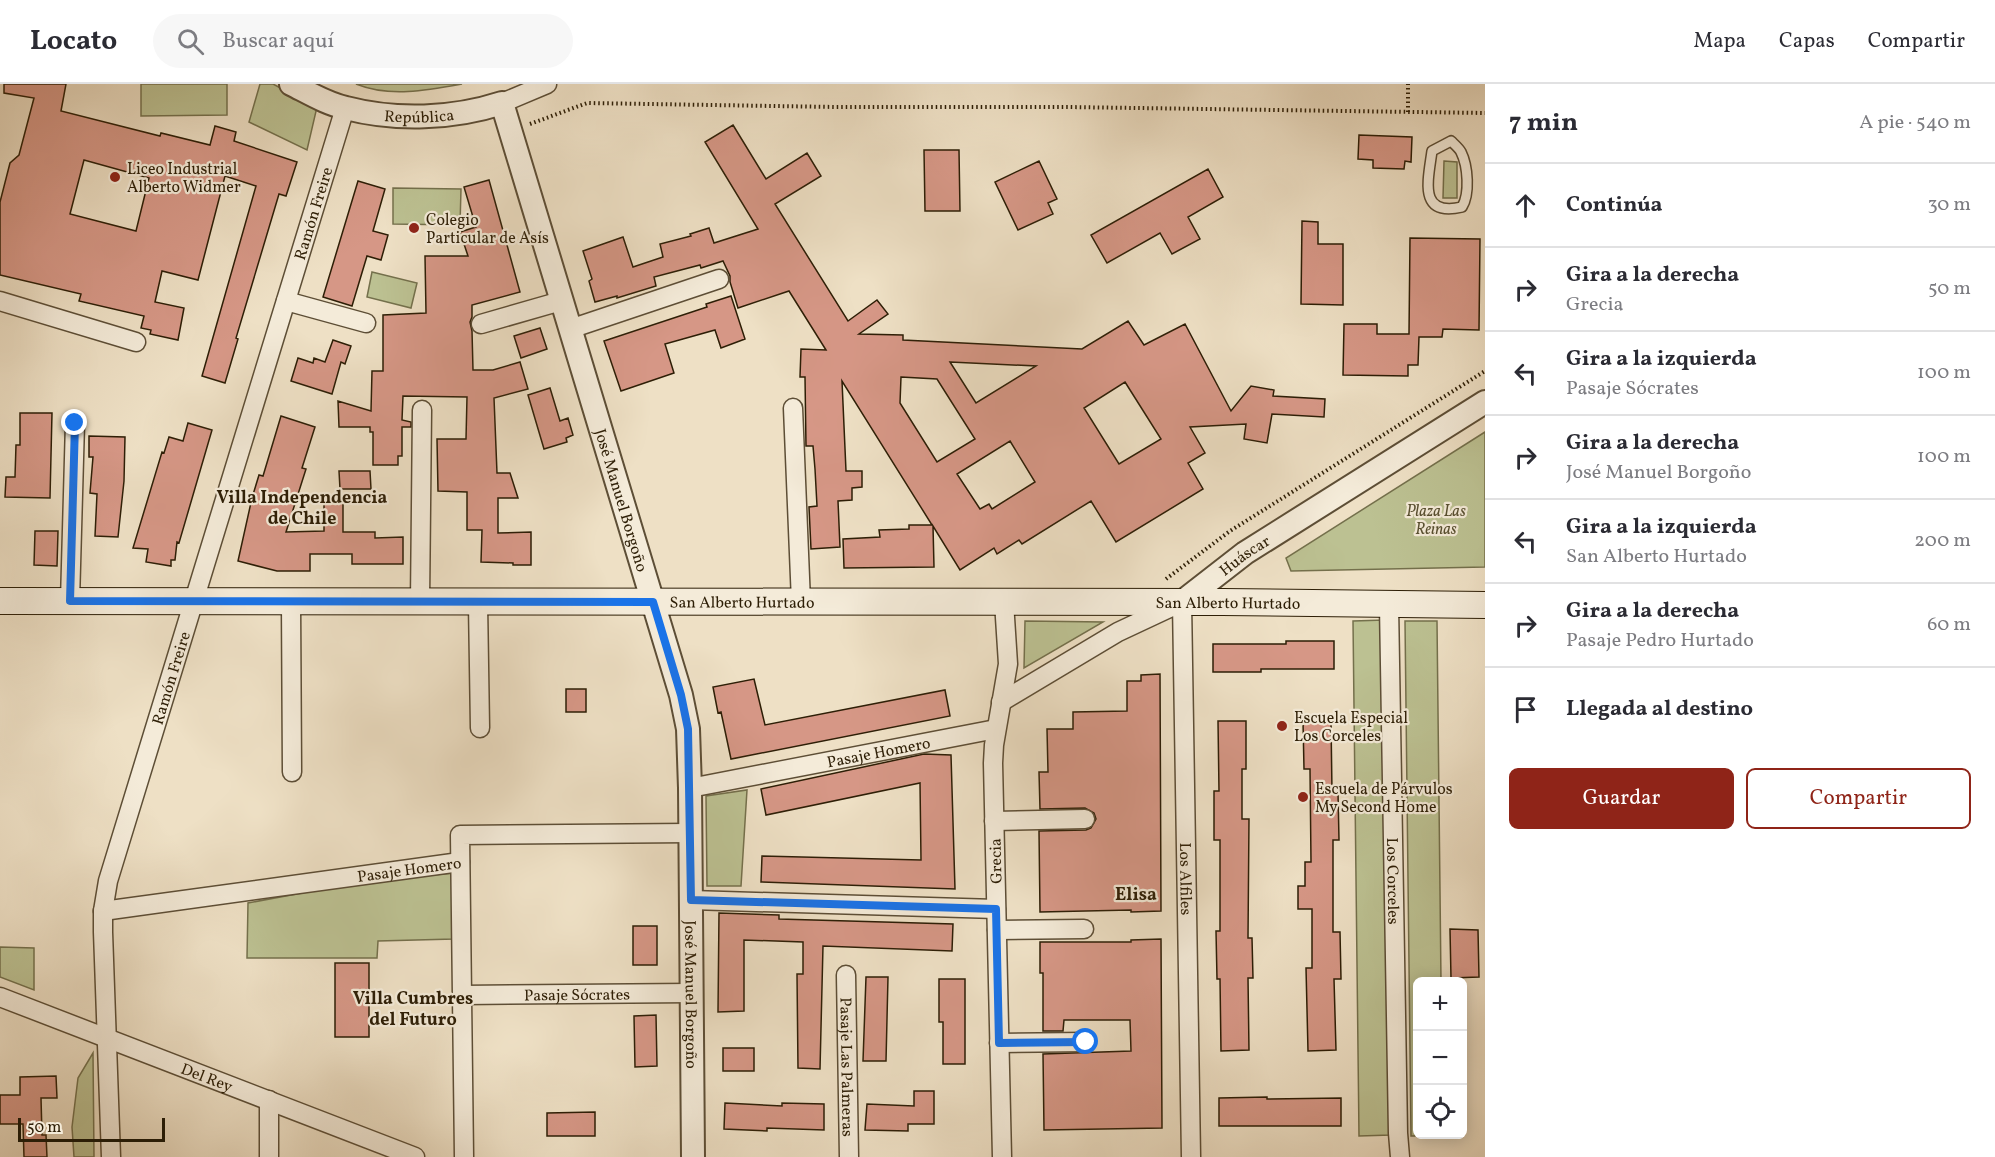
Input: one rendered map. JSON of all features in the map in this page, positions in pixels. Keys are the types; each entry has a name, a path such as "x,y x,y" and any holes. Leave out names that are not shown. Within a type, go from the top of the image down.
{"main road":[{"name":"San Alberto Hurtado","path":"0,601 1182,602 1485,605"}],"street":[{"name":"República","path":"291,84 345,108 394,116 463,112 502,103 547,84"},
{"name":"José Manuel Borgoño","path":"502,103 685,712 688,729 690,788 693,1157"},
{"name":"Ramón Freire","path":"111,1157 103,911 113,866 345,108"},
{"path":"570,329 719,279"},
{"path":"0,301 136,342"},
{"path":"286,301 366,323"},
{"path":"481,324 561,301"},
{"name":"Huáscar","path":"1001,702 1118,632 1182,602 1245,554 1485,402"},
{"path":"793,408 801,602"},
{"path":"420,602 422,411"},
{"path":"70,601 75,423"},
{"path":"291,602 292,772"},
{"name":"Grecia","path":"1002,1157 993,763 1008,655 1004,602"},
{"name":"Los Alfiles","path":"1182,602 1191,1157"},
{"path":"478,603 480,728"},
{"name":"Los Corceles","path":"1389,604 1400,1157"},
{"name":"Pasaje Homero","path":"690,788 996,729"},
{"path":"994,821 1085,819"},
{"name":"Pasaje Homero","path":"103,911 460,862 460,835 690,833"},
{"path":"460,862 464,1157"},
{"path":"691,900 996,909"},
{"path":"997,930 1084,929"},
{"name":"Pasaje Las Palmeras","path":"846,975 849,1157"},
{"name":"Pasaje Sócrates","path":"463,995 692,993"},
{"name":"Del Rey","path":"0,997 410,1156"},
{"path":"999,1043 1086,1042"},
{"path":"268,1157 269,1100"}],"lane":[{"path":"1451,141 1461,152 1466,168 1466,201 1462,207 1449,210 1435,206 1428,198 1428,180 1432,151 1451,141"}],"path":[{"path":"1408,84 1408,112"},
{"path":"510,131 587,103 1485,113"},
{"path":"1166,579 1230,531 1485,371"}],"green space":[{"path":"141,84 227,84 227,115 141,116"},
{"path":"260,84 273,84 317,107 307,150 249,122"},
{"path":"356,84 462,84 395,92"},
{"path":"1444,161 1457,162 1457,198 1443,198"},
{"path":"393,188 461,189 460,225 393,224"},
{"path":"372,272 417,283 411,308 367,297"},
{"name":"Plaza Las Reinas","path":"1485,432 1485,567 1291,571 1286,558"},
{"path":"1385,620 1391,1135 1359,1136 1353,621"},
{"path":"1025,621 1103,622 1024,668"},
{"path":"1405,621 1437,621 1441,977 1413,977 1413,1136 1411,1136"},
{"path":"747,790 741,886 707,886 706,796"},
{"path":"454,873 454,939 378,941 377,958 247,958 248,903 366,881"},
{"path":"0,947 34,948 34,990 0,977"},
{"path":"93,1053 94,1157 74,1157 72,1127 78,1078"}],"building":[{"name":"Liceo Industrial Alberto Widmer","path":"4,84 66,84 61,111 160,136 161,133 210,145 215,126 236,132 234,141 297,162 286,196 279,194 225,383 202,376 256,186 225,176 198,280 162,271 155,302 184,308 178,340 150,334 151,330 141,328 144,316 79,301 81,294 0,275 0,202 10,163 19,155 34,98 4,93","holes":["84,160 149,178 136,231 70,214"]},
{"path":"733,125 766,179 807,153 821,176 775,204 848,321 877,300 888,314 859,334 903,335 903,340 1082,349 1128,321 1144,345 1185,324 1231,411 1251,386 1274,390 1273,396 1325,399 1324,417 1272,414 1267,443 1244,439 1246,424 1190,427 1205,453 1188,463 1203,489 1116,542 1091,501 1022,544 1019,540 997,554 994,548 960,570 933,526 934,567 844,568 843,539 880,537 879,530 909,529 909,525 932,525 842,381 846,471 862,471 862,487 852,488 852,500 838,501 840,547 811,549 809,507 817,506 813,446 806,446 805,377 800,377 801,349 826,350 789,291 738,308 730,276 723,261 701,268 700,265 654,277 656,286 595,302 589,281 592,279 583,251 623,237 633,267 663,257 660,244 691,236 690,234 709,228 714,243 758,229 705,142","holes":["950,362 1036,366 976,403","901,377 937,379 975,439 937,462 900,403","1125,382 1161,439 1119,464 1084,408","1010,441 1035,482 992,509 989,504 980,509 957,474"]},
{"path":"1359,135 1412,137 1411,162 1405,161 1404,169 1373,168 1373,160 1358,159"},
{"path":"924,150 959,150 960,211 925,211"},
{"path":"1039,161 1057,199 1048,203 1053,214 1018,230 995,182"},
{"path":"1208,169 1223,197 1188,217 1200,239 1172,254 1160,233 1107,263 1091,235"},
{"path":"489,180 520,292 472,305 470,322 473,370 493,370 520,362 528,389 494,398 497,473 510,473 518,498 498,498 498,533 531,532 531,565 481,562 482,530 467,530 467,492 438,491 437,439 466,439 467,397 403,396 402,420 411,422 411,427 402,427 402,456 398,456 398,465 373,465 373,432 370,432 370,427 339,427 338,401 371,411 372,371 383,371 383,315 426,313 425,256 468,256 460,232 476,227 464,187"},
{"path":"358,181 385,189 373,231 388,235 381,260 367,256 352,306 323,297"},
{"path":"1302,221 1318,222 1318,244 1343,244 1343,305 1301,304"},
{"path":"1410,238 1480,239 1479,330 1443,329 1442,337 1419,337 1418,365 1408,365 1408,376 1343,375 1344,324 1377,324 1377,334 1409,334"},
{"path":"731,296 745,339 721,348 715,330 665,344 674,373 621,391 604,341 707,307 706,304"},
{"path":"540,328 547,349 521,358 514,336"},
{"path":"333,340 351,346 345,364 341,362 332,394 291,381 298,358 313,363 314,358 325,362"},
{"path":"550,388 560,421 568,418 573,435 566,438 567,442 544,449 528,395"},
{"path":"20,413 52,413 50,498 5,497 6,477 15,477 16,445 20,445"},
{"path":"281,416 315,427 302,468 306,469 286,532 324,531 324,501 343,501 343,532 375,532 375,538 403,537 403,564 352,564 352,554 310,554 310,571 277,571 238,561 252,498 259,475 263,476"},
{"path":"188,423 212,430 179,543 177,542 175,560 171,560 171,566 146,562 148,549 133,548 162,452 164,453 169,437 183,441"},
{"path":"89,436 125,437 124,481 118,537 95,536 97,494 90,493 93,457 89,457"},
{"path":"339,471 370,471 371,489 340,489"},
{"path":"35,531 58,531 57,566 34,565"},
{"path":"1286,641 1334,641 1334,669 1261,669 1261,672 1213,672 1213,644 1286,644"},
{"path":"1160,674 1161,911 1040,912 1039,831 1086,830 1091,828 1096,819 1094,813 1085,808 1040,809 1039,772 1048,772 1047,729 1073,729 1073,712 1127,711 1127,681 1141,681 1141,675"},
{"path":"754,679 765,725 945,690 950,716 731,759 713,687"},
{"path":"566,689 586,689 586,712 566,712"},
{"path":"1218,721 1246,721 1246,769 1242,769 1242,819 1249,819 1248,938 1252,938 1253,978 1248,978 1249,1050 1221,1051 1220,979 1217,979 1216,931 1220,931 1220,840 1214,840 1214,791 1219,791"},
{"path":"1303,721 1331,721 1332,792 1338,792 1339,840 1333,840 1333,932 1340,932 1341,979 1334,979 1336,1050 1308,1051 1306,968 1312,968 1312,909 1298,909 1298,886 1305,886 1305,862 1311,862 1310,769 1304,769"},
{"path":"924,754 951,755 955,889 761,882 762,856 921,860 920,783 766,815 761,789"},
{"path":"719,913 779,915 779,919 953,924 952,951 823,946 820,1069 798,1068 797,974 803,974 803,942 744,940 744,1011 718,1012"},
{"path":"633,926 657,926 657,965 633,965"},
{"path":"1450,929 1478,930 1479,977 1451,977"},
{"path":"1161,939 1162,1128 1044,1130 1043,1054 1131,1051 1130,1020 1064,1020 1063,1031 1043,1031 1043,973 1040,973 1040,942 1131,942 1131,940"},
{"path":"335,963 369,963 369,1037 335,1037"},
{"path":"866,977 888,977 886,1061 863,1061"},
{"path":"939,979 965,979 965,1064 943,1064 943,1022 939,1022"},
{"path":"656,1015 657,1066 635,1067 634,1016"},
{"path":"723,1048 754,1048 754,1071 723,1071"},
{"path":"56,1076 57,1098 41,1098 42,1135 46,1135 47,1157 24,1157 23,1124 0,1124 0,1095 20,1095 20,1077"},
{"path":"914,1091 934,1091 934,1124 908,1124 908,1131 865,1130 867,1104 914,1106"},
{"path":"1267,1097 1267,1099 1341,1098 1341,1126 1219,1126 1219,1098"},
{"path":"725,1103 782,1106 782,1103 824,1104 824,1130 724,1129"},
{"path":"595,1112 595,1136 547,1136 547,1113"}],"place":[{"name":"Liceo Industrial Alberto Widmer","path":"115,177"},
{"name":"Colegio Particular de Asís","path":"414,228"},
{"name":"Escuela Especial Los Corceles","path":"1282,726"},
{"name":"Escuela de Párvulos My Second Home","path":"1303,797"}],"district":[{"name":"Villa Independencia de Chile","path":"302,507"},
{"name":"Elisa","path":"1136,894"},
{"name":"Villa Cumbres del Futuro","path":"413,1008"}],"route":[{"path":"75,423 70,601 653,602 681,695 688,729 691,900 996,909 999,1043 1086,1042"}]}
